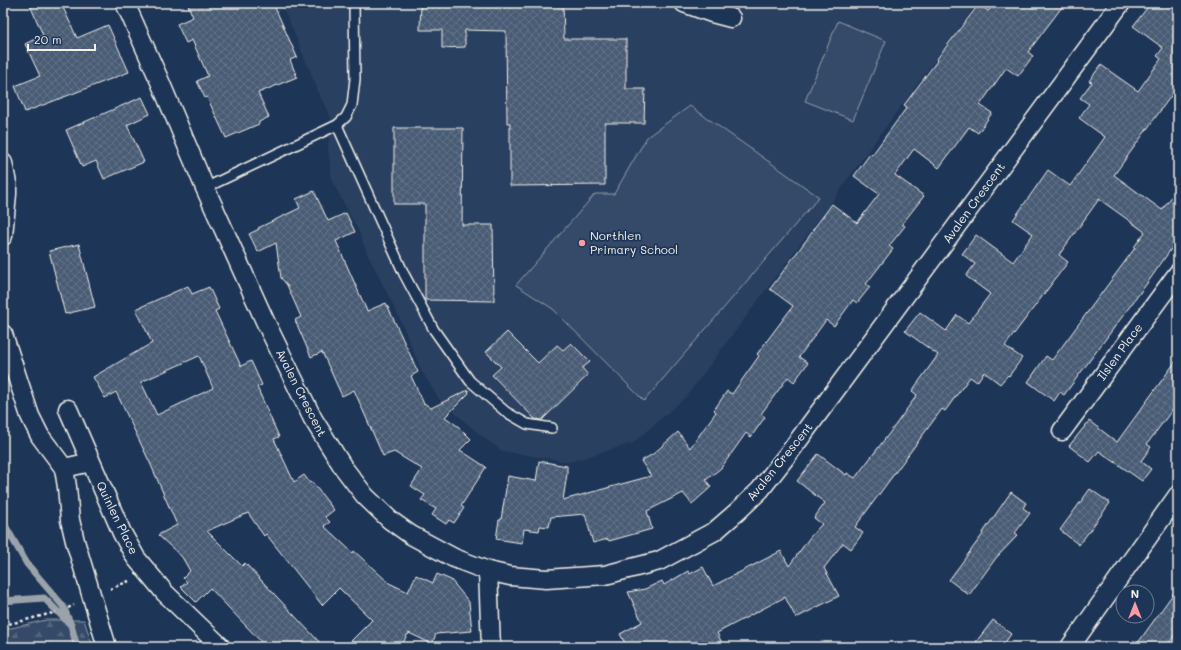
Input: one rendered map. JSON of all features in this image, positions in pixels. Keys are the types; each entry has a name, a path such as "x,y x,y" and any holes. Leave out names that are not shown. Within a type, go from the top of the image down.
{"street":[{"name":"Avalen Crescent","path":"125,3 205,188 265,321 313,420 343,467 365,496 390,520 411,535 454,558 488,571 510,576 546,579 605,575 659,561 715,531 760,490 792,449 1122,3"},
{"path":"684,3 731,18"},
{"path":"3,163 7,183 3,236"},
{"name":"Ilslen Place","path":"1062,431 1178,273"},
{"path":"3,334 30,416 40,436 64,468 70,520 75,541 107,647"},
{"name":"Quinlen Place","path":"68,409 122,533 136,558 165,593 220,647"},
{"path":"64,468 91,462"},
{"path":"1070,647 1178,496"},
{"path":"488,571 491,647"}],"lane":[{"path":"205,188 337,125 346,117 352,105 355,79 354,3"},
{"path":"337,125 404,274 434,330 470,381 506,412 527,424 552,428"}],"path":[{"path":"3,625 22,622 56,612"}],"shaded area":[{"name":"Northlen Primary School","path":"280,3 977,3 834,199 686,397 633,443 570,462 502,451 479,434 439,399 422,372 400,319 367,253 359,232 332,181 328,149 331,118"}],"green space":[{"path":"838,21 886,41 853,120 805,101"},
{"path":"690,106 819,197 644,401 553,309 516,285 595,194 614,194 647,137"},
{"path":"46,620 84,620 93,647 3,647 3,630"}],"building":[{"path":"29,3 61,3 77,38 108,25 129,72 25,112 15,86 40,76 25,44 43,35"},
{"path":"187,3 273,3 297,57 290,60 297,77 258,93 269,117 259,122 259,124 226,138 207,97 205,98 197,81 208,76 192,40 186,43 177,24 193,17"},
{"path":"421,3 563,3 564,39 626,39 626,89 645,89 644,123 605,123 605,185 510,186 510,123 507,123 506,31 465,30 465,47 442,48 442,30 420,30"},
{"path":"994,3 1065,3 1028,52 1033,56 1018,76 1006,68 980,105 992,113 978,133 969,127 939,168 914,149 895,175 924,196 902,224 905,226 889,246 893,249 866,284 870,287 857,303 853,300 834,326 826,320 799,357 808,363 794,382 788,377 761,414 765,417 751,437 746,433 721,468 706,480 711,487 692,504 683,493 647,511 652,529 609,541 608,539 593,543 585,514 551,517 549,527 540,526 539,531 524,529 522,543 496,539 499,520 501,520 508,476 536,481 539,461 567,466 563,500 651,476 641,461 653,454 678,432 690,448 716,412 714,410 727,391 732,394 759,356 757,354 793,306 770,289 832,204 857,223 879,194 854,176 870,154 872,155 907,107 904,105 979,4 988,11"},
{"path":"1151,3 1178,3 1178,86 1114,175 1162,210 1178,188 1178,239 1064,395 1060,392 1054,401 1028,382 1046,356 1052,360 1135,248 1134,247 1145,232 1099,199 1059,255 1068,262 1005,346 1022,358 1009,376 1008,375 1000,384 984,372 977,382 970,377 945,411 942,409 855,527 863,533 851,549 843,543 824,568 839,596 796,618 785,597 717,633 724,647 627,647 620,634 642,622 628,592 645,589 662,581 664,585 688,571 690,574 703,567 713,586 781,551 789,566 810,537 822,524 814,518 825,503 797,481 818,454 846,475 847,473 855,478 891,431 917,395 912,391 938,355 905,331 920,312 946,331 957,315 968,323 990,294 966,276 975,264 962,254 976,235 1013,262 1033,234 1013,220 1048,170 1070,186 1105,137 1079,118 1089,104 1080,98 1092,82 1089,81 1101,65 1138,91 1161,59 1157,56 1163,48 1133,26"},
{"path":"142,97 150,114 127,125 144,162 104,179 96,161 82,167 66,130"},
{"path":"394,128 463,128 462,225 493,225 494,301 425,300 425,204 394,204"},
{"path":"314,191 328,221 346,213 355,232 336,241 367,311 386,303 418,372 411,376 424,404 431,408 468,390 469,393 445,417 459,427 471,439 460,450 486,467 461,506 464,508 454,523 449,520 446,524 432,515 436,509 421,500 425,495 411,486 422,469 394,452 383,456 354,390 342,396 322,352 311,357 295,320 301,317 287,285 281,278 276,243 258,252 249,234 259,229 258,228 300,208 296,199"},
{"path":"79,244 95,307 65,314 49,251"},
{"path":"188,286 192,294 209,287 219,309 215,311 241,366 251,361 262,385 257,387 279,437 274,439 294,482 304,475 310,483 312,482 334,510 325,517 330,522 324,526 389,583 408,592 416,575 433,583 437,574 451,580 469,602 472,631 436,634 432,644 409,633 401,647 345,647 372,620 339,588 322,605 266,534 264,536 248,513 207,531 242,566 245,563 324,647 266,647 210,588 196,602 181,587 187,582 183,578 190,571 182,557 158,535 177,525 151,465 116,392 105,398 93,377 152,343 136,309","holes":["199,356 213,388 157,415 141,382"]},
{"path":"507,332 538,363 557,345 563,350 571,343 590,362 582,368 588,375 542,420 535,419 492,375 501,367 486,352"},
{"path":"1178,358 1178,402 1147,444 1151,447 1141,461 1151,469 1142,481 1099,451 1090,462 1069,446 1089,421 1117,442"},
{"path":"1090,489 1110,503 1079,545 1060,530"},
{"path":"1011,492 1026,503 1023,508 1030,513 1015,533 1018,535 996,558 969,595 949,580 983,534"},
{"path":"1178,587 1178,631 1166,647 1135,647 1151,624 1155,624 1155,619"},
{"path":"993,620 1011,634 1002,647 972,647"}],"waterway":[{"path":"3,522 27,564 63,606 71,625"},
{"path":"3,601 44,598 71,625 77,647"}],"place":[{"name":"Northlen Primary School","path":"582,243"}]}
